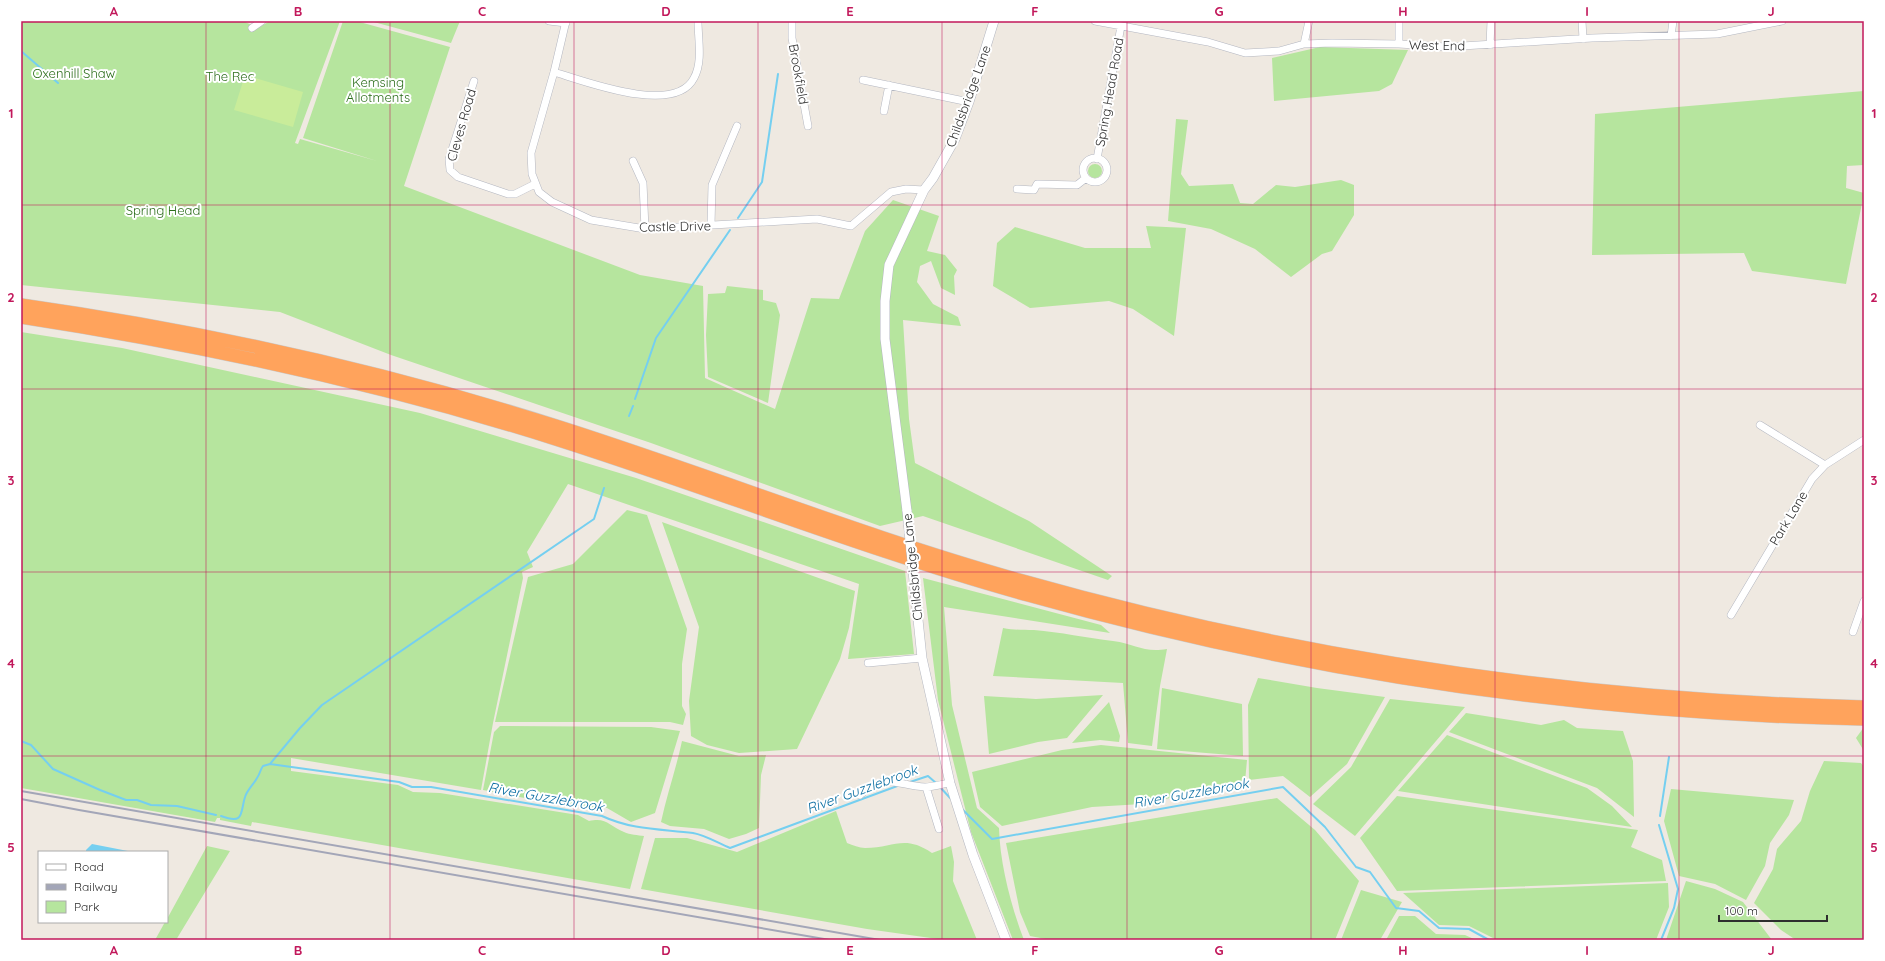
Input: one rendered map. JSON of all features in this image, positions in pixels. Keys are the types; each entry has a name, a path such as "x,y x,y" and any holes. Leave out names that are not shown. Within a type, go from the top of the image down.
{"highway":[{"path":"21,305 189,333 321,362 415,385 510,412 603,441 842,525 955,561 1097,601 1241,635 1389,663 1572,688 1735,701 1864,707"},
{"path":"21,317 115,332 255,359 458,410 602,454 836,536 978,581 1107,616 1217,642 1366,671 1554,698 1703,712 1864,719"}],"street":[{"path":"252,28 262,21"},
{"path":"549,21 566,22"},
{"path":"554,72 622,91 654,96 673,94 686,89 695,78 698,64 698,21"},
{"name":"Brookfield","path":"792,21 792,38 808,126"},
{"name":"Childsbridge Lane","path":"994,21 969,102 955,139 933,178 924,190 889,265 885,301 887,362 906,511 922,658 950,783 973,856 1005,940"},
{"name":"West End","path":"1095,21 1208,42 1245,53 1279,51 1304,44 1399,44 1446,47 1583,39 1717,34 1777,21"},
{"path":"1304,44 1309,21"},
{"path":"1399,21 1399,44"},
{"path":"1490,45 1491,21"},
{"path":"1582,21 1583,39"},
{"path":"1671,36 1673,21"},
{"name":"Castle Drive","path":"566,22 554,72 531,153 530,166 535,184 545,197 587,219 646,229 817,219 850,226 891,192 924,190"},
{"name":"Spring Head Road","path":"1097,159 1121,26"},
{"path":"863,80 969,102"},
{"name":"Cleves Road","path":"474,81 449,159 450,170 458,177 508,194 515,194 535,184"},
{"path":"884,111 889,85"},
{"path":"711,225 712,184 737,126"},
{"name":"Spring Head Road","path":"1091,159 1097,159 1105,164 1107,172 1106,176 1100,181 1097,182 1086,178 1083,171 1085,164 1091,159"},
{"path":"632,161 643,183 646,229"},
{"path":"1016,188 1034,190 1037,184 1077,185 1086,178"},
{"path":"1760,425 1825,465"},
{"name":"Park Lane","path":"1731,615 1812,479 1825,465 1864,440"},
{"path":"1853,632 1864,601"},
{"path":"868,663 922,658"},
{"path":"860,795 871,785 884,781 926,787 950,783"},
{"path":"926,787 939,829"}],"green space":[{"name":"Spring Head","path":"21,21 243,21 258,28 270,21 340,21 295,143 298,144 300,139 377,161 303,138 343,21 356,21 450,47 404,186 640,275 703,286 705,378 775,409 811,298 839,299 865,231 893,200 939,216 927,251 945,255 957,270 954,276 955,295 941,288 931,261 920,266 917,282 933,304 958,317 961,326 903,320 909,419 915,463 1029,521 1112,576 1108,580 923,516 880,526 651,443 391,355 280,312 21,285"},
{"path":"370,21 460,21 451,43"},
{"path":"1320,47 1408,50 1392,84 1379,91 1274,101 1272,58"},
{"path":"245,75 303,92 293,127 234,110"},
{"path":"1864,91 1864,165 1847,166 1846,188 1864,193 1846,284 1752,271 1744,253 1592,255 1595,114"},
{"path":"1176,119 1188,120 1181,174 1189,186 1233,184 1240,203 1253,204 1276,185 1295,187 1341,180 1354,185 1354,215 1332,251 1322,254 1291,277 1255,249 1211,229 1168,221"},
{"path":"1092,164 1098,164 1102,168 1102,174 1098,178 1092,178 1088,174 1088,168"},
{"path":"1146,226 1186,228 1174,336 1133,309 1109,301 1030,308 993,286 997,243 1015,227 1085,248 1151,248"},
{"path":"727,286 763,290 763,300 776,303 780,315 768,403 708,377 706,335 708,294 725,293"},
{"path":"21,332 122,348 420,413 636,478 905,571 914,654 848,659 859,584 568,484 527,552 533,567 522,572 523,578 493,723 481,790 291,758 291,771 398,785 413,792 440,793 578,815 589,821 604,821 626,833 644,836 630,889 252,822 251,826 220,820 220,818 217,818 215,822 21,788"},
{"path":"627,510 647,515 687,629 682,664 682,706 686,714 683,725 670,722 495,722 528,577 573,564"},
{"path":"662,522 855,591 849,628 840,659 797,749 739,753 707,745 691,736 689,701 699,627"},
{"path":"923,578 1101,625 1110,633 944,607 952,705 977,808 999,828 1007,885 1024,940 1013,940 971,832 938,700"},
{"path":"1003,628 1015,630 1034,630 1121,642 1152,650 1167,649 1160,686 1152,746 1128,743 1123,683 993,676"},
{"path":"1258,678 1385,697 1347,764 1310,797 1283,776 1249,780 1248,705"},
{"path":"1162,688 1242,704 1243,756 1157,749"},
{"path":"1103,695 1067,738 1038,742 989,754 984,696 1036,699"},
{"path":"1390,699 1465,707 1355,836 1313,804 1351,767"},
{"path":"1109,702 1120,736 1119,742 1100,740 1072,743"},
{"path":"1466,713 1541,725 1564,720 1577,728 1623,731 1633,761 1634,817 1597,788 1449,732"},
{"path":"500,726 651,727 680,731 655,813 631,822 607,808 593,808 535,800 483,790 494,732"},
{"path":"1864,727 1864,751 1856,738"},
{"path":"1447,735 1587,788 1612,806 1632,827 1398,791"},
{"path":"682,741 739,756 766,755 761,775 759,828 729,839 704,829 670,826 661,822"},
{"path":"1101,745 1247,760 1245,782 1142,804 1092,807 1002,826 980,807 972,772 1062,750"},
{"path":"1824,761 1861,763 1864,767 1864,940 1796,940 1781,930 1754,903 1773,869 1777,849 1801,821 1810,791"},
{"path":"1671,789 1794,800 1789,815 1770,843 1765,866 1746,900 1715,884 1679,876 1664,821"},
{"path":"1397,796 1638,830 1631,847 1662,860 1666,881 1397,891 1360,838"},
{"path":"1277,798 1315,830 1359,881 1335,940 1051,940 1030,936 1020,912 1006,843"},
{"path":"836,811 847,843 858,847 865,848 906,843 922,847 932,853 951,846 954,862 953,881 977,940 945,940 867,929 641,889 655,838 687,838 737,852"},
{"path":"207,846 230,851 176,940 155,940 164,923 168,923 168,917"},
{"path":"1686,881 1715,889 1743,902 1772,940 1666,940"},
{"path":"1668,883 1669,907 1656,940 1497,940 1469,926 1439,925 1403,893"},
{"path":"1361,890 1402,902 1380,940 1341,940"},
{"path":"1399,916 1415,916 1436,934 1465,935 1476,940 1386,940"}],"water":[{"path":"92,844 128,851 86,851"}],"waterway":[{"path":"21,51 58,83"},
{"path":"738,218 762,182 778,74"},
{"path":"635,399 656,338 730,230"},
{"path":"629,416 633,406"},
{"path":"270,764 300,728 322,705 594,519 604,488"},
{"name":"River Guzzlebrook","path":"21,741 31,745 53,769 126,800 137,800 151,805 177,806 216,815"},
{"path":"1660,816 1669,757"},
{"name":"River Guzzlebrook","path":"221,816 234,819 240,816 247,792 263,766 270,764 399,782 412,787 431,787 602,816 624,824 658,830 698,834 730,848 900,785"},
{"name":"River Guzzlebrook","path":"910,782 928,776 936,783"},
{"name":"River Guzzlebrook","path":"939,786 951,799"},
{"name":"River Guzzlebrook","path":"962,809 992,839 1283,787 1325,827 1356,867 1370,872 1396,908 1419,911 1439,928 1469,929 1489,940"},
{"path":"1659,825 1678,889 1674,908 1661,940"}],"railway":[{"path":"21,791 880,940"},
{"path":"21,799 830,940"}],"park label":[{"name":"Oxenhill Shaw","path":"74,73"},
{"name":"The Rec","path":"230,76"},
{"name":"Kemsing Allotments","path":"378,90"}]}
